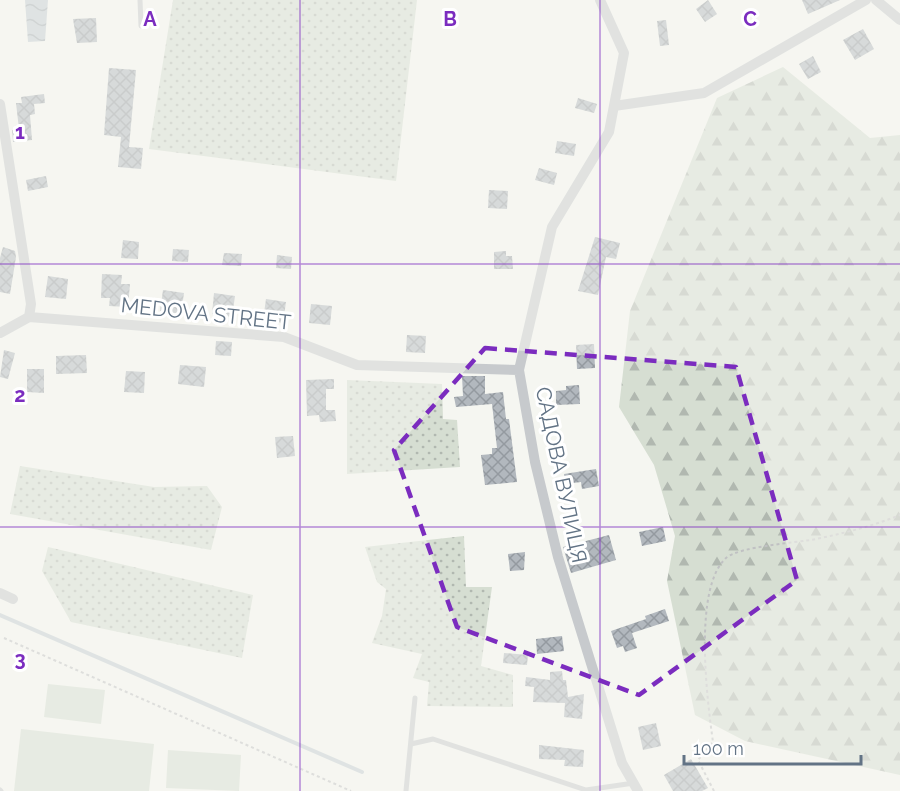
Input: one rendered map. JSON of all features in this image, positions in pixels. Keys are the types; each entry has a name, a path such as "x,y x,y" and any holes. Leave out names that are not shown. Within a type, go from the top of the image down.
{"street":[{"name":"САДОВА ВУЛИЦЯ","path":"600,0 624,53 609,132 552,227 519,370 535,462 558,557 622,763 636,787"},
{"path":"614,106 704,93 866,0"},
{"path":"876,0 900,20"},
{"path":"0,104 31,304 29,317 0,333"},
{"name":"MEDOVA STREET","path":"29,317 284,337 357,365 519,370"},
{"path":"0,593 13,599"}],"lane":[{"path":"140,0 141,26"},
{"path":"406,791 415,698"},
{"path":"411,744 433,739 586,789 636,787"}],"path":[{"path":"714,791 698,760 713,742 708,707 705,636 708,587 727,557 754,548 816,539 870,527 900,515"},
{"path":"4,638 351,791"}],"highlighted area":[{"path":"485,348 736,367 797,580 639,695 457,627 394,450"}],"green space":[{"path":"173,0 417,0 396,181 149,149"},
{"path":"783,67 870,138 900,135 900,775 745,741 695,715 667,581 675,536 654,465 619,407 630,311 717,98"},
{"path":"347,380 442,384 443,419 457,420 460,467 347,474"},
{"path":"20,466 154,487 207,486 222,507 211,550 10,514"},
{"path":"464,536 466,587 492,587 481,666 513,675 513,707 427,706 429,682 413,678 422,654 372,643 382,616 386,589 377,582 365,547"},
{"path":"48,547 253,595 242,658 71,622 42,571"},
{"path":"48,684 105,690 101,724 44,717"},
{"path":"21,729 154,744 149,791 14,791"},
{"path":"168,750 241,755 239,791 166,788"}],"water":[{"path":"25,0 48,0 45,41 28,42"}],"building":[{"path":"708,0 717,14 705,22 696,9"},
{"path":"802,0 840,0 808,14"},
{"path":"96,18 97,42 77,43 73,19"},
{"path":"666,20 669,45 660,46 657,21"},
{"path":"863,29 874,49 855,60 843,40"},
{"path":"813,56 821,72 808,79 799,64"},
{"path":"109,68 136,70 129,147 143,148 141,169 118,167 121,137 104,135"},
{"path":"44,94 45,103 34,104 35,114 30,115 32,140 13,142 12,130 19,129 16,103 22,103 21,97"},
{"path":"578,98 597,104 594,113 575,108"},
{"path":"557,141 576,144 574,156 555,153"},
{"path":"539,168 557,173 554,185 535,180"},
{"path":"46,176 48,187 28,191 26,180"},
{"path":"489,190 508,191 507,209 488,208"},
{"path":"595,237 620,243 616,259 606,257 598,295 578,291"},
{"path":"123,240 139,242 138,259 121,258"},
{"path":"3,247 15,251 16,257 10,294 0,292 0,258"},
{"path":"173,249 189,250 188,262 172,261"},
{"path":"506,251 506,256 512,256 513,269 494,269 494,252"},
{"path":"224,253 242,254 241,266 222,265"},
{"path":"277,255 292,257 291,269 276,268"},
{"path":"102,274 122,275 121,284 130,284 128,307 109,306 110,298 101,298"},
{"path":"48,276 68,279 66,299 45,297"},
{"path":"163,290 184,293 181,314 160,311"},
{"path":"214,293 235,296 232,317 212,314"},
{"path":"266,299 286,302 283,323 263,320"},
{"path":"311,304 332,306 330,325 309,323"},
{"path":"407,335 426,336 425,353 406,352"},
{"path":"216,341 232,342 231,356 215,355"},
{"path":"594,344 595,368 577,369 576,345"},
{"path":"4,350 15,353 8,379 0,377"},
{"path":"86,355 87,373 56,374 56,356"},
{"path":"180,365 206,367 204,387 178,384"},
{"path":"27,369 44,369 44,393 27,392"},
{"path":"126,371 145,372 144,393 124,392"},
{"path":"462,376 485,376 485,394 503,392 517,482 485,485 481,455 492,454 492,448 497,448 492,404 456,407 454,397 463,396"},
{"path":"334,379 334,389 326,389 326,410 335,410 336,421 320,422 319,415 307,416 306,380"},
{"path":"579,385 580,404 556,405 556,391 566,390 566,386"},
{"path":"293,436 295,456 277,458 275,437"},
{"path":"596,469 599,486 582,489 581,482 566,484 564,474"},
{"path":"663,527 666,541 642,546 639,532"},
{"path":"609,535 616,560 571,573 563,547"},
{"path":"525,552 524,570 510,571 508,554"},
{"path":"665,609 669,621 632,633 637,648 625,652 623,646 617,648 611,631 646,619 645,616"},
{"path":"562,636 564,651 537,654 536,639"},
{"path":"504,653 528,655 527,665 503,663"},
{"path":"562,671 563,680 566,680 568,697 584,694 582,719 564,717 565,703 533,702 534,687 525,686 526,677 550,680 550,672"},
{"path":"656,723 661,746 643,750 638,727"},
{"path":"539,745 584,750 583,767 564,766 565,760 539,759"},
{"path":"691,759 708,788 702,791 673,791 664,775"}],"waterway":[{"path":"0,615 362,772"}]}
